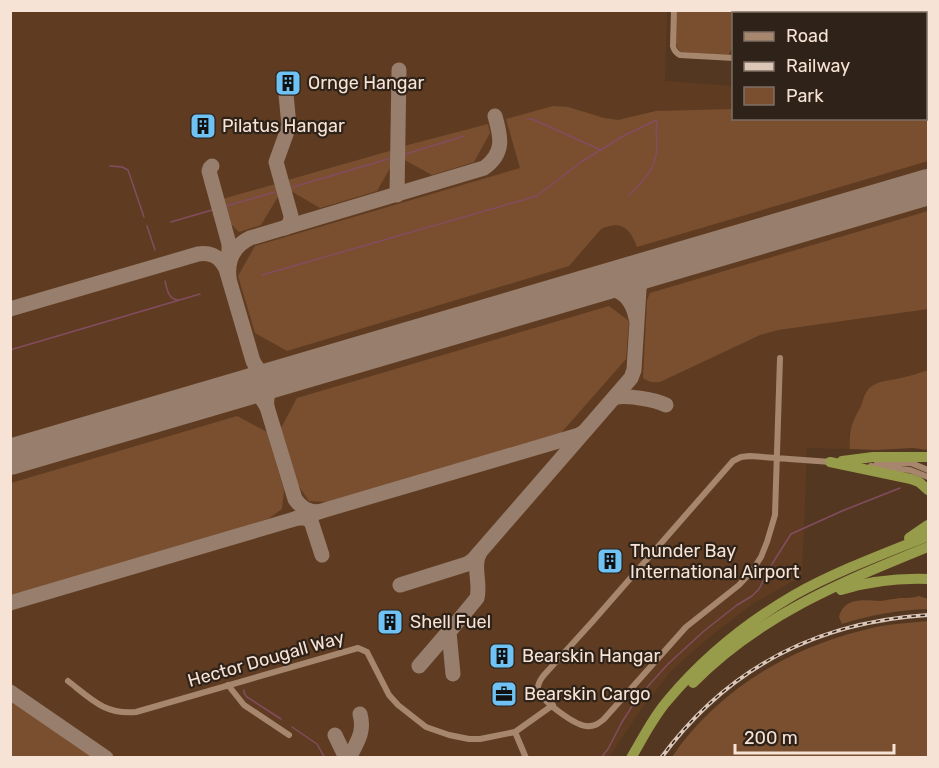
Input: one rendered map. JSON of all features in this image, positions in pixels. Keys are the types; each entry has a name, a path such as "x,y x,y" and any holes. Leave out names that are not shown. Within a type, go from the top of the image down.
{"highway":[{"path":"830,462 873,457 928,457"},
{"path":"830,462 910,479 919,482 928,490"},
{"path":"631,758 667,700 702,663 730,638 795,595 911,537 928,525"},
{"path":"854,566 928,536"},
{"path":"642,739 694,681 716,660 752,632 803,602 928,547"},
{"path":"803,602 871,582 928,579"}],"street":[{"path":"674,10 673,46 675,52 680,55 732,58"},
{"path":"780,357 777,459 774,515 761,557 735,589 692,622 600,723 590,727 578,724 553,705 539,693 539,680 736,458 741,457 777,459 830,462 900,468 919,472 928,477"},
{"path":"830,462 905,463 928,470"},
{"name":"Hector Dougall Way","path":"68,681 105,709 125,713 146,710 358,648 367,652 389,695 404,711 426,727 469,739 515,732"},
{"path":"228,685 244,705 290,735"},
{"path":"526,758 515,732 553,705"}],"shaded area":[{"name":"Thunder Bay International Airport","path":"11,11 667,11 665,81 732,86 732,120 927,120 928,77 928,370 883,381 873,385 865,392 863,403 849,433 850,449 807,448 802,576 754,603 672,670 642,708 609,757 11,757"}],"green space":[{"path":"677,11 734,11 732,12 732,48 729,55 681,52 676,44"},
{"path":"928,101 928,161 637,247 631,235 624,228 608,226 601,229 569,266 287,351 255,333 238,276 255,246 520,168 506,119 553,106 568,107 618,120 656,111 732,109 732,120 927,120"},
{"path":"488,124 490,133 474,162 432,175 401,158 401,148 404,146"},
{"path":"393,150 393,163 377,191 320,208 291,191 288,180"},
{"path":"276,184 279,195 261,225 239,232 229,222 222,199"},
{"path":"928,211 928,309 778,330 760,335 660,382 651,382 643,378 647,300 650,293"},
{"path":"609,306 629,321 626,359 561,433 328,502 309,501 298,485 281,428 297,398"},
{"path":"928,370 928,450 913,448 850,449 850,432 870,387"},
{"path":"237,416 267,432 284,490 282,509 268,519 11,596 11,483"},
{"path":"919,596 928,599 928,609 906,610 842,624 839,617 845,606 855,601 882,601"},
{"path":"928,621 928,757 672,757 710,712 732,693 781,661 808,648 864,630"},
{"path":"11,700 94,757 11,757"}],"waterway":[{"path":"528,119 601,150"},
{"path":"262,275 537,196 581,162 625,135 657,120"},
{"path":"629,195 646,177 655,161 657,121"},
{"path":"406,154 464,136"},
{"path":"293,187 388,159"},
{"path":"110,166 128,170 144,217"},
{"path":"226,206 275,192"},
{"path":"171,222 212,210"},
{"path":"147,226 155,250"},
{"path":"165,281 170,296 178,300"},
{"path":"10,350 200,294"},
{"path":"601,758 640,695 668,664 704,631 759,589 791,534 900,488"},
{"path":"244,690 247,697 281,719"},
{"path":"292,727 317,744 325,758"}],"taxiway":[{"path":"397,195 399,70"},
{"path":"285,228 290,223 291,216 276,162 289,126 286,94"},
{"path":"229,277 229,264 233,254 250,238 484,168 491,162 500,144 495,116"},
{"path":"212,166 209,171 229,244 229,259"},
{"path":"10,309 198,254 207,254 218,258 226,269 253,361 262,373 268,376 280,376 329,362"},
{"path":"400,585 467,564 473,560 631,378 634,370 639,289 644,277 656,269 702,255"},
{"path":"575,293 595,289 613,289 627,298 636,318"},
{"path":"287,378 277,382 268,392 267,407 295,499 305,509 319,512"},
{"path":"191,406 246,391 258,395 267,407"},
{"path":"614,398 640,398 666,405"},
{"path":"10,603 584,432"},
{"path":"297,518 311,521 322,555"},
{"path":"453,674 449,632 477,598 477,563 480,552"},
{"path":"419,666 450,630"},
{"path":"10,692 106,758"},
{"path":"349,758 361,732 360,714"},
{"path":"335,735 346,758"}],"runway":[{"path":"10,457 928,187"}],"railway":[{"path":"661,758 687,726 715,698 778,655 812,639 849,628 887,619 928,615"}],"place":[{"name":"Ornge Hangar","path":"288,83"},
{"name":"Pilatus Hangar","path":"203,126"},
{"name":"Thunder Bay International Airport","path":"610,561"},
{"name":"Shell Fuel","path":"390,622"},
{"name":"Bearskin Hangar","path":"502,656"},
{"name":"Bearskin Cargo","path":"504,694"}]}
